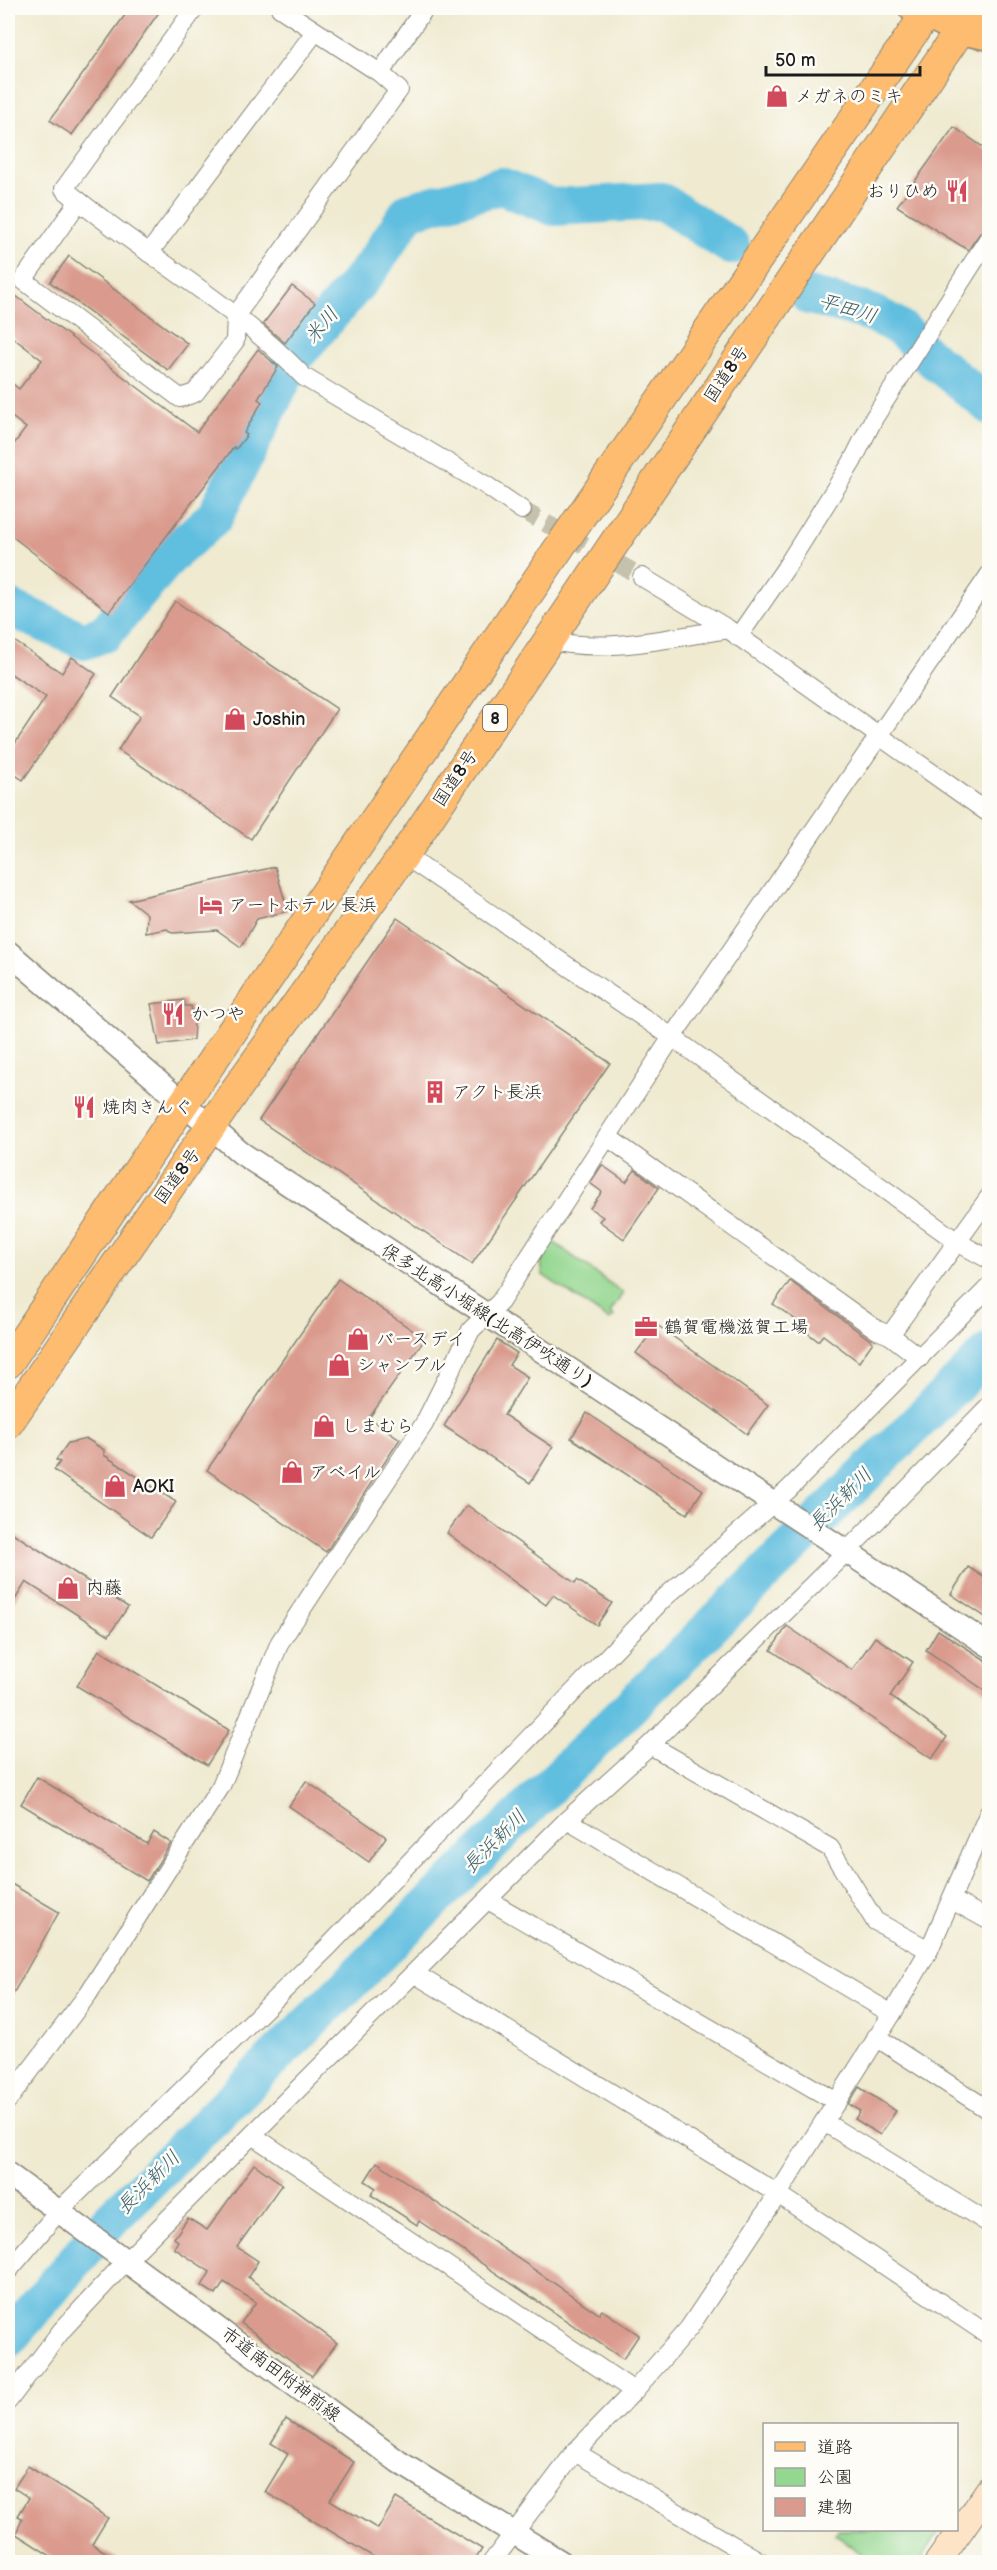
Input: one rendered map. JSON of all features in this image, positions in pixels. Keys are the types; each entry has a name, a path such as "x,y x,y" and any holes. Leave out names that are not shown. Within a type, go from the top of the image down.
{"highway":[{"name":"国道8号","path":"8,1363 923,9"},
{"name":"国道8号","path":"8,1423 173,1180 212,1128 237,1088 404,855 546,640 967,19"}],"main road":[{"path":"923,9 967,19 990,36"},
{"path":"967,19 990,56"},
{"path":"938,2562 990,2488"}],"street":[{"path":"195,8 64,189 236,315 290,361 304,377 487,486 522,510"},
{"path":"79,201 23,280 180,398 195,393 235,341 236,315 399,90 380,73 280,8"},
{"path":"380,73 425,8"},
{"path":"149,253 315,32"},
{"path":"546,640 570,646 635,643 733,633 785,568 852,462 874,418 990,236"},
{"path":"8,2100 88,1994 221,1786 280,1641 424,1424 471,1330 500,1302 609,1138 672,1037 990,574"},
{"path":"642,577 733,633 990,814"},
{"path":"404,855 672,1037 959,1243 990,1260"},
{"name":"保多北高小堀線(北高伊吹通り)","path":"8,952 241,1153 990,1646"},
{"path":"609,1138 877,1330 890,1335 920,1358"},
{"path":"890,1335 959,1243 990,1196"},
{"path":"8,2271 59,2211 329,1946 664,1598 776,1506 788,1490 990,1286"},
{"path":"8,2401 63,2330 127,2260 567,1821 650,1745 840,1548 990,1405"},
{"path":"650,1745 830,1848 875,1921 929,1950"},
{"path":"492,2562 574,2452 634,2391 689,2328 778,2194 837,2103 929,1950 990,1810"},
{"path":"567,1821 892,2014"},
{"path":"488,1900 837,2103"},
{"path":"952,1900 990,1921"},
{"path":"415,1974 778,2194 990,2336"},
{"path":"876,2037 990,2111"},
{"path":"824,2122 990,2224"},
{"path":"252,2135 634,2391"},
{"name":"市道南田附神前線","path":"8,2174 399,2462 561,2562"},
{"path":"574,2452 761,2562"}],"green space":[{"path":"552,1241 623,1293 610,1313 614,1316 609,1320 543,1275 540,1257"},
{"path":"837,2531 940,2531 919,2562 873,2562 835,2534"}],"building":[{"path":"130,8 162,8 72,135 50,120"},
{"path":"954,127 990,152 990,219 968,250 897,206"},
{"path":"69,256 188,344 168,370 50,282"},
{"path":"292,286 315,303 285,343 263,324"},
{"path":"8,290 197,432 258,349 278,367 258,399 262,402 244,433 247,435 236,449 234,447 109,612 8,533 8,452 26,428 8,414 8,380 19,389 42,360 8,334"},
{"name":"Joshin","path":"175,601 337,709 251,839 118,750 140,716 112,697"},
{"path":"8,637 62,673 72,657 96,674 23,780 8,770 8,754 46,697 8,672"},
{"name":"アートホテル 長浜","path":"275,867 288,911 257,919 241,947 217,930 172,933 167,929 146,933 147,914 129,900"},
{"name":"アクト長浜","path":"397,918 610,1063 472,1264 259,1120"},
{"name":"かつや","path":"184,1000 185,1006 191,1006 194,1023 193,1040 159,1045 151,1004"},
{"path":"602,1165 626,1182 635,1170 659,1188 624,1239 599,1221 603,1217 590,1208 602,1192 590,1183"},
{"path":"338,1279 425,1339 369,1418 400,1439 326,1552 207,1470"},
{"path":"790,1281 873,1342 859,1362 823,1335 818,1341 800,1327 802,1324 773,1304"},
{"path":"657,1325 768,1405 747,1434 636,1353"},
{"path":"497,1340 517,1353 509,1365 528,1377 504,1415 553,1447 530,1483 444,1426"},
{"path":"587,1413 703,1490 687,1514 571,1438"},
{"name":"AOKI","path":"87,1439 104,1450 104,1455 176,1502 151,1537 54,1470 60,1462 56,1460 68,1443"},
{"path":"467,1505 575,1583 577,1580 612,1603 597,1625 553,1595 546,1605 447,1533"},
{"name":"内藤","path":"8,1530 128,1607 109,1635 26,1582 8,1611"},
{"path":"968,1567 990,1581 990,1620 951,1594"},
{"path":"787,1626 852,1670 875,1637 913,1662 890,1696 947,1737 932,1759 771,1650"},
{"path":"938,1630 990,1663 990,1694 926,1650"},
{"path":"99,1650 229,1730 207,1765 77,1686"},
{"path":"37,1777 147,1844 154,1832 171,1843 147,1881 21,1804"},
{"path":"306,1781 386,1837 369,1862 289,1806"},
{"path":"8,1882 59,1912 8,2003"},
{"path":"859,2087 896,2111 880,2135 855,2119 860,2111 848,2104"},
{"path":"377,2162 599,2314 602,2310 639,2335 623,2359 419,2221 417,2225 371,2195 376,2188 365,2181"},
{"path":"254,2164 282,2184 237,2247 258,2261 248,2277 337,2343 312,2376 241,2323 256,2302 224,2282 216,2295 202,2286 210,2272 174,2248 178,2241 174,2238 188,2218 207,2230"},
{"path":"286,2419 354,2462 330,2500 378,2529 396,2498 482,2549 474,2562 382,2562 265,2492 288,2454 271,2443"},
{"path":"28,2466 108,2518 92,2544 122,2562 60,2562 16,2534 22,2518 18,2516 29,2498 14,2488"}],"waterway":[{"name":"米川","path":"8,607 84,641 105,633 170,556 215,516 294,357 370,269 409,211 501,186 553,207 661,201 731,246"},
{"name":"平田川","path":"809,296 880,317 905,332 916,343"},
{"name":"平田川","path":"925,353 990,406"},
{"name":"長浜新川","path":"8,2339 112,2218 990,1351"}],"tunnel":[{"path":"522,510 642,577"}],"place":[{"name":"メガネのミキ","path":"777,96"},
{"name":"おりひめ","path":"957,191"},
{"name":"Joshin","path":"235,719"},
{"name":"アートホテル 長浜","path":"211,905"},
{"name":"かつや","path":"173,1014"},
{"name":"アクト長浜","path":"435,1092"},
{"name":"焼肉きんぐ","path":"84,1107"},
{"name":"鶴賀電機滋賀工場","path":"646,1327"},
{"name":"バースデイ","path":"358,1339"},
{"name":"シャンブル","path":"339,1365"},
{"name":"しまむら","path":"324,1426"},
{"name":"アベイル","path":"292,1472"},
{"name":"AOKI","path":"115,1486"},
{"name":"内藤","path":"68,1588"}]}
